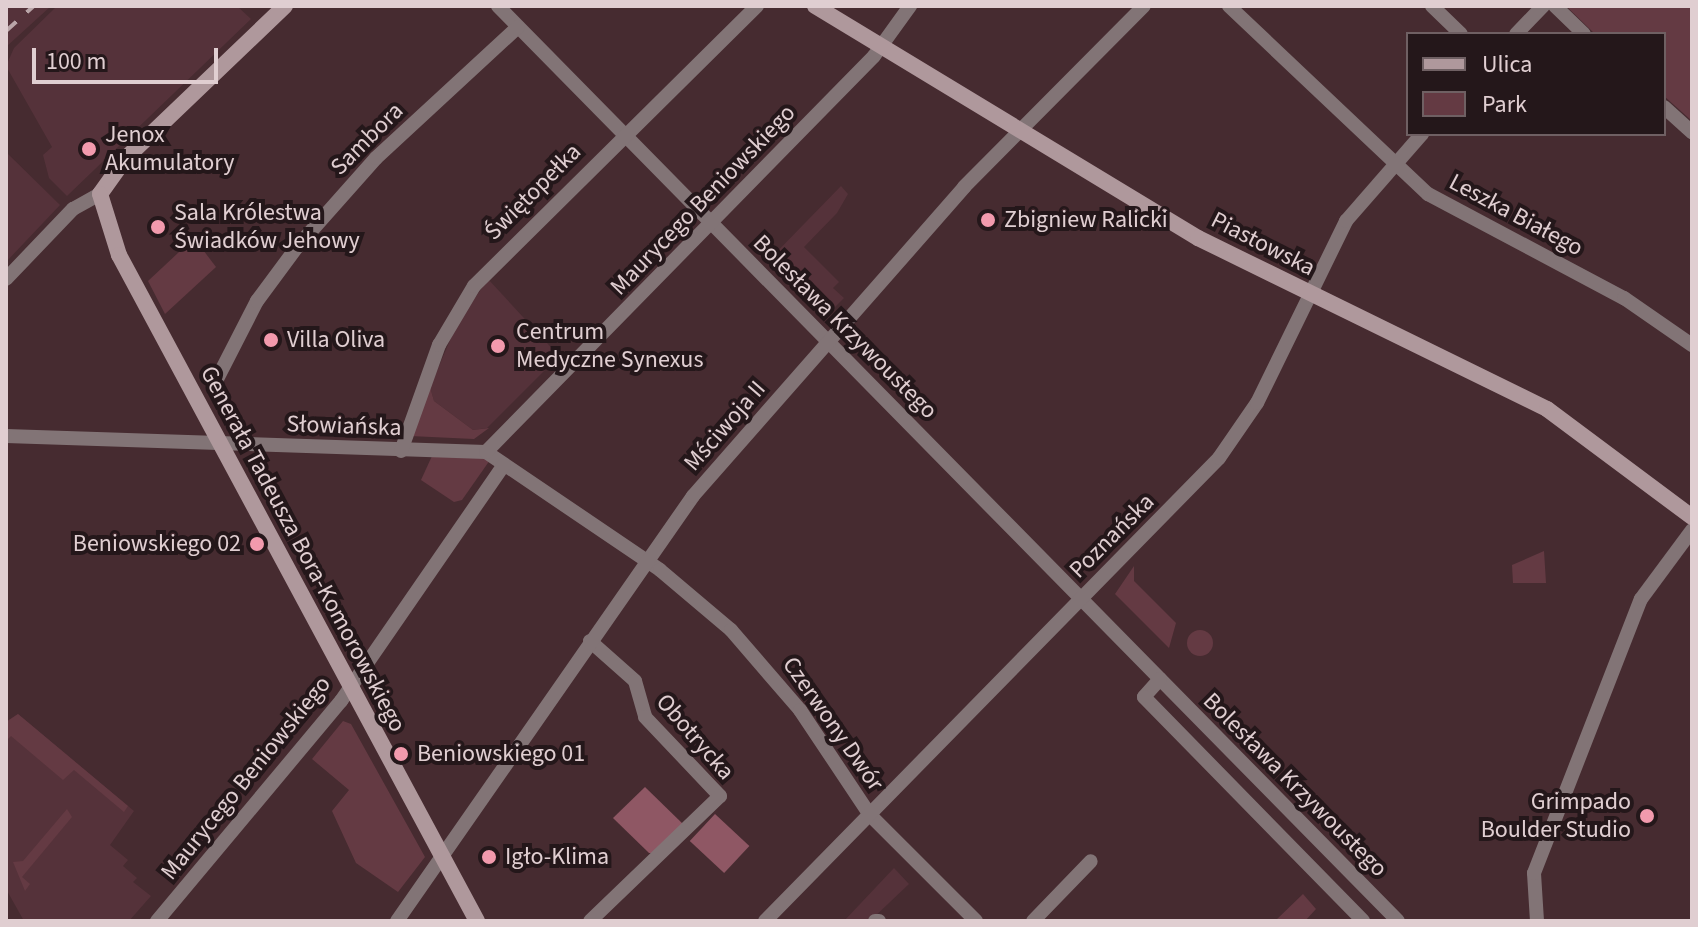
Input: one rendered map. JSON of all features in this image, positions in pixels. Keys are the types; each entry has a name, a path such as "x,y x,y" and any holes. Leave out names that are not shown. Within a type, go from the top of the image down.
{"street":[{"path":"6,279 73,209 100,194 125,159 285,6"},
{"name":"Bolesława Krzywoustego","path":"498,6 1398,921"},
{"name":"Świętopełka","path":"401,451 439,345 474,286 757,6"},
{"name":"Piastowska","path":"815,6 1198,238 1547,409 1692,517"},
{"name":"Maurycego Beniowskiego","path":"486,452 882,47 910,6"},
{"name":"Mściwoja II","path":"397,921 693,496 827,340 1017,129 1144,6"},
{"name":"Leszka Białego","path":"1229,6 1394,164 1436,200 1601,284 1692,345"},
{"path":"1432,6 1459,32"},
{"path":"1518,32 1543,6"},
{"path":"1555,6 1582,32"},
{"name":"Sambora","path":"216,381 257,301 306,236 376,158 518,27"},
{"path":"1666,109 1692,132"},
{"name":"Poznańska","path":"765,921 1236,437 1346,221 1420,136"},
{"name":"Generała Tadeusza Bora-Komorowskiego","path":"100,194 119,255 477,921"},
{"name":"Słowiańska","path":"6,436 486,452"},
{"path":"486,452 647,561"},
{"name":"Maurycego Beniowskiego","path":"157,921 349,687 504,465"},
{"path":"1537,921 1534,873 1641,599 1692,530"},
{"name":"Czerwony Dwór","path":"647,561 731,630 767,669 870,815 976,921"},
{"name":"Obotrycka","path":"590,641 635,681 645,717 720,796 590,921"},
{"name":"Bolesława Krzywoustego","path":"1160,679 1144,697 1363,921"},
{"path":"1033,921 1091,861"}],"shaded area":[{"path":"6,6 51,6 6,47"},
{"path":"57,6 237,6 251,19 67,196 49,178 43,155 52,147 6,66 14,48"},
{"path":"6,152 60,205 6,262"},
{"path":"841,186 848,194 837,213 804,247 839,282 833,288 844,298 827,315 814,309 767,262"},
{"name":"Centrum Medyczne Synexus","path":"488,279 559,356 487,428 473,430 434,401 430,387 457,324"},
{"path":"18,714 134,811 110,845 128,860 123,866 137,878 133,882 151,896 129,921 24,921 6,889 6,722"},
{"path":"645,787 685,826 657,853 649,853 613,818"},
{"path":"715,814 749,846 724,873 690,841"},
{"path":"894,868 909,884 870,921 844,921"}],"green space":[{"path":"1566,6 1692,6 1692,121 1666,98 1666,32 1593,32"},
{"path":"194,238 216,267 165,314 148,281"},
{"path":"430,387 434,401 473,430 489,428 474,439 410,436"},
{"path":"432,456 485,457 490,460 462,500 454,502 421,480"},
{"path":"1544,551 1546,583 1513,583 1512,565"},
{"path":"1134,566 1134,581 1176,623 1169,648 1115,594"},
{"path":"1200,630 1209,634 1213,643 1209,652 1200,656 1191,652 1187,643 1191,634"},
{"path":"18,714 128,806 124,812 74,770 63,780 11,736 6,741 6,722"},
{"path":"343,721 351,724 425,857 398,892 356,863 332,811 349,790 312,759"},
{"path":"67,809 72,817 22,877 30,884 25,891 13,862 23,861"},
{"path":"1303,894 1316,909 1305,921 1275,921"}],"railway":[{"path":"6,31 34,6"}],"place":[{"name":"Jenox Akumulatory","path":"89,149"},
{"name":"Zbigniew Ralicki","path":"988,220"},
{"name":"Sala Królestwa Świadków Jehowy","path":"158,227"},
{"name":"Villa Oliva","path":"271,340"},
{"name":"Centrum Medyczne Synexus","path":"498,346"},
{"name":"Beniowskiego 02","path":"257,544"},
{"name":"Beniowskiego 01","path":"401,754"},
{"name":"Grimpado Boulder Studio","path":"1647,816"},
{"name":"Igło-Klima","path":"489,857"}]}
